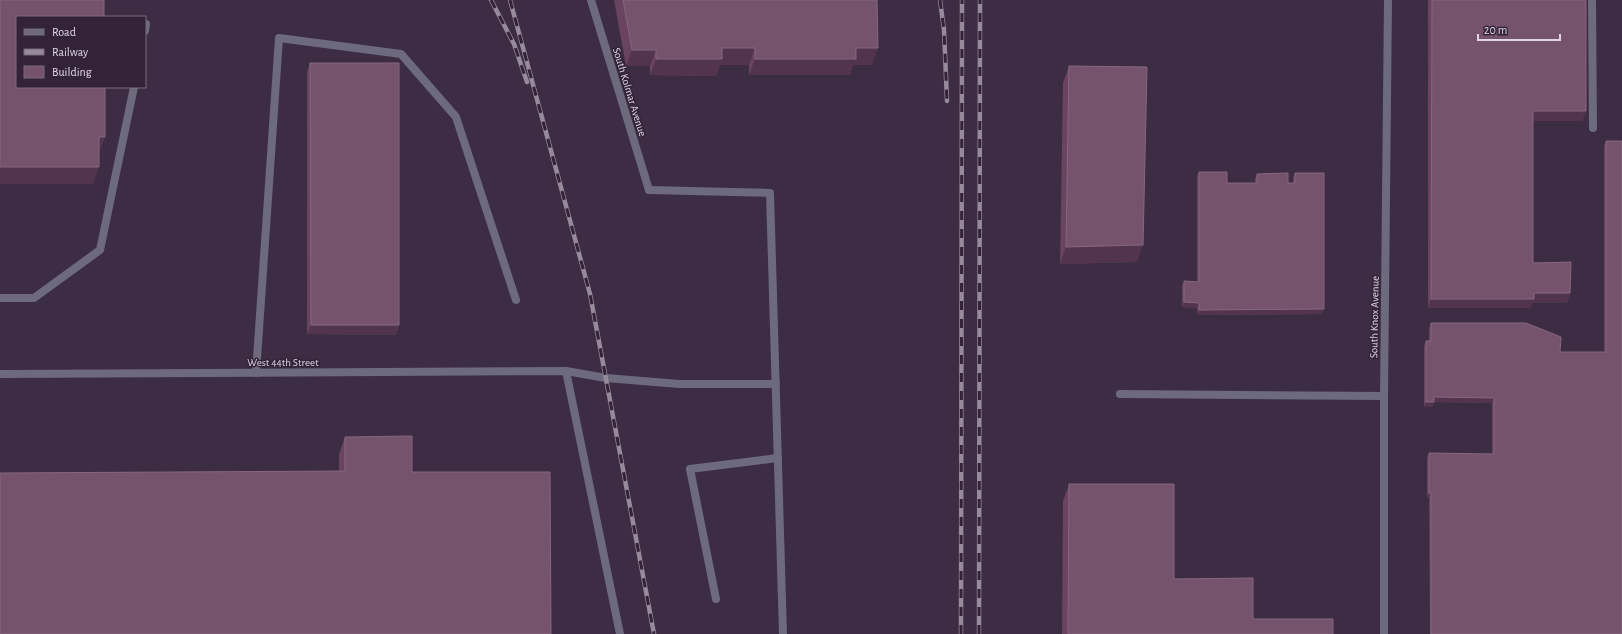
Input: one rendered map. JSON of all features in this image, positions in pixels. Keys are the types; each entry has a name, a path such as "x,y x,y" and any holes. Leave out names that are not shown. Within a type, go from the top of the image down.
{"street":[{"name":"South Kolmar Avenue","path":"591,0 649,190 770,193 776,384"},
{"name":"South Knox Avenue","path":"1384,634 1384,396 1388,0"},
{"path":"1592,0 1593,128"},
{"path":"256,373 279,38 401,54 456,117 516,300"},
{"path":"0,298 34,298 100,250 134,88"},
{"path":"566,371 620,634"},
{"name":"West 44th Street","path":"0,374 566,371 606,378 679,384 776,384"},
{"path":"776,384 783,634"},
{"path":"1120,394 1384,396"},
{"path":"716,599 690,469 778,458"}],"building":[{"path":"0,0 104,0 104,16 16,16 16,88 105,88 105,137 99,137 99,167 0,167"},
{"path":"623,0 877,0 878,48 856,48 856,59 755,59 755,48 722,48 722,59 656,59 656,50 632,50"},
{"path":"1432,0 1586,0 1586,111 1533,111 1533,263 1571,262 1570,293 1534,293 1534,299 1431,299"},
{"path":"310,63 399,63 399,325 311,325"},
{"path":"1069,66 1147,67 1143,245 1066,247"},
{"path":"1606,141 1622,141 1622,634 1431,634 1431,493 1429,493 1429,453 1494,454 1494,398 1434,397 1434,402 1426,402 1426,341 1431,341 1431,323 1526,323 1561,337 1560,352 1606,352"},
{"path":"1199,172 1227,172 1227,183 1257,183 1257,174 1288,173 1288,183 1295,183 1295,173 1324,173 1324,309 1199,310 1199,303 1184,302 1184,281 1199,282"},
{"path":"412,436 412,472 550,472 551,634 0,634 0,473 345,471 345,437"},
{"path":"1069,484 1174,484 1174,579 1253,578 1253,619 1333,619 1333,634 1068,634"}],"railway":[{"path":"491,0 514,44 527,82"},
{"path":"510,0 590,294 654,634"},
{"path":"940,0 944,30 947,101"},
{"path":"961,634 962,0"},
{"path":"979,634 980,0"}]}
